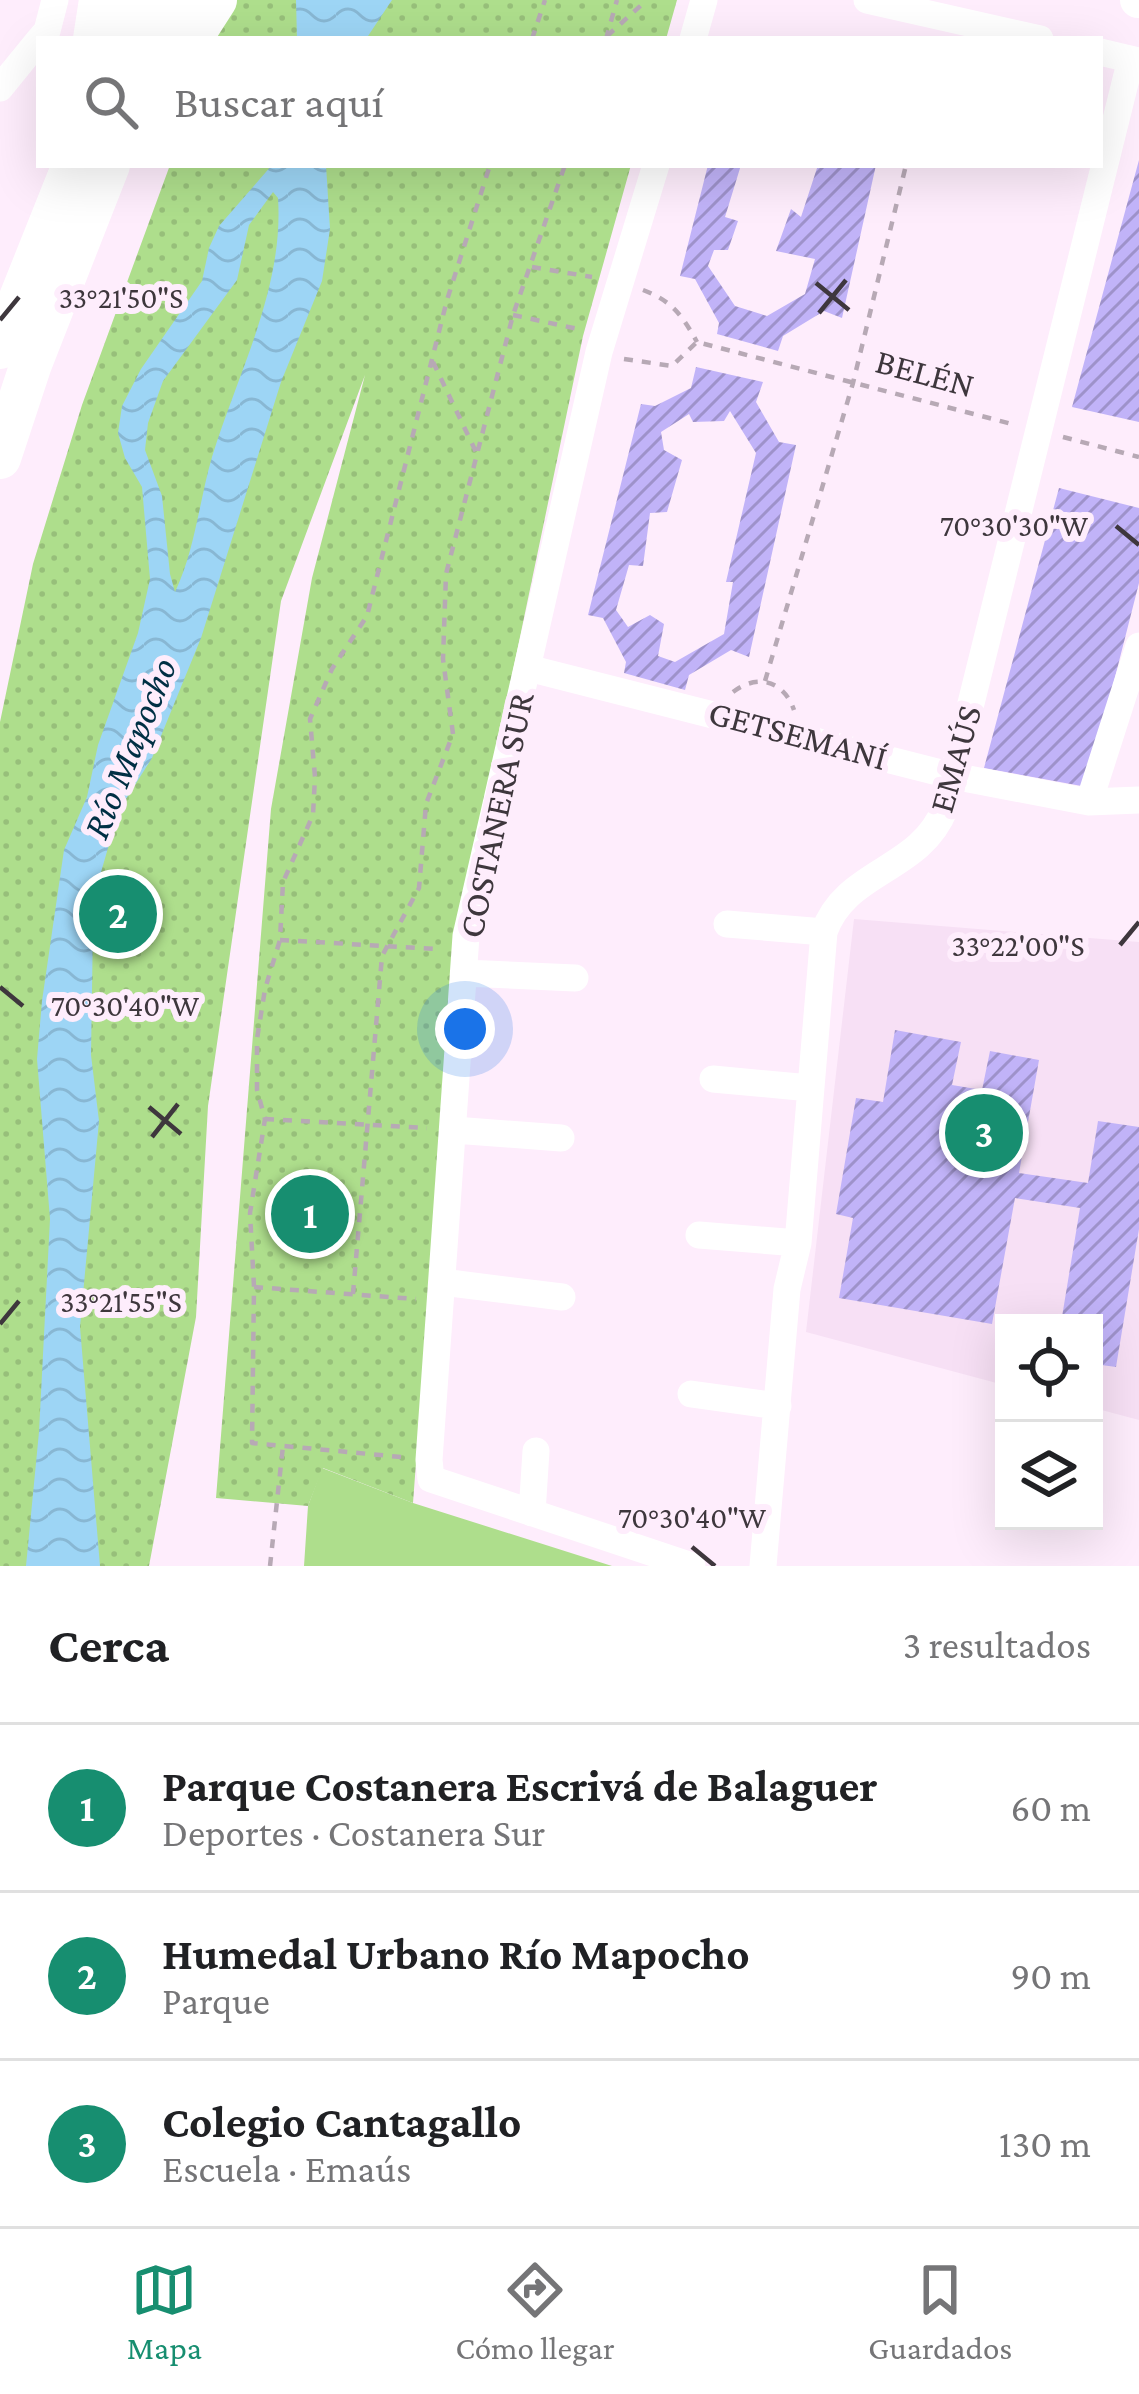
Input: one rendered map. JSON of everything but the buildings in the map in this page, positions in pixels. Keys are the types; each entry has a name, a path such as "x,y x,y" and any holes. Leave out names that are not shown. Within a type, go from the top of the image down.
{"highway":[{"path":"94,36 100,0"},
{"path":"125,36 140,0"},
{"path":"160,36 175,0"},
{"path":"193,36 216,0"},
{"path":"39,295 56,168"},
{"path":"0,458 72,168"},
{"path":"39,295 108,168"},
{"path":"0,348 126,168"}],"street":[{"path":"43,36 55,0"},
{"path":"694,36 704,0"},
{"path":"867,0 1027,36"},
{"path":"0,88 36,45"},
{"path":"1103,53 1135,60"},
{"name":"EMAÚS","path":"824,932 847,894 932,836 945,808 1135,60"},
{"name":"COSTANERA SUR","path":"430,1470 465,962 602,343 655,168"},
{"path":"1089,802 1139,646"},
{"name":"GETSEMANÍ","path":"529,668 953,776 1089,802 1139,800"},
{"path":"728,923 824,932 798,1243 788,1275 763,1566"},
{"path":"465,962 575,978"},
{"path":"713,1079 810,1088"},
{"path":"454,1130 561,1138"},
{"path":"699,1234 798,1243"},
{"path":"441,1292 562,1297"},
{"path":"691,1394 778,1406"},
{"path":"532,1513 536,1451"},
{"path":"430,1470 532,1513 692,1566"}],"path":[{"path":"533,36 545,0"},
{"path":"607,36 617,0"},
{"path":"608,36 647,0"},
{"path":"430,1470 252,1443 250,1213 265,1119 257,1090 257,1039 265,988 280,940 283,882 313,815 310,719 332,669 367,616 432,360 489,168"},
{"path":"353,1294 382,956 419,888 426,804 453,734 442,659 446,574 514,315 564,168"},
{"path":"765,681 854,382 905,168"},
{"path":"514,315 672,367 697,342 666,299 621,281 531,267"},
{"name":"BELÉN","path":"697,342 1139,457"},
{"path":"432,360 477,454"},
{"path":"280,940 386,948 465,962"},
{"path":"265,1119 454,1130"},
{"path":"254,1286 353,1294 441,1292"},
{"path":"270,1566 283,1446"}],"shaded area":[{"path":"854,919 1139,942 1139,1420 1103,1410 1103,1314 995,1314 995,1383 806,1332"}],"green space":[{"path":"226,0 677,0 667,36 212,36"},
{"path":"169,168 630,168 583,336 454,952 413,1503 323,1468 308,1506 216,1498 271,809 312,578 365,375 281,601 208,1106 196,1317 149,1566 0,1566 0,722 33,564 82,405"},
{"path":"322,1468 413,1503 612,1566 304,1566 308,1506"}],"water":[{"path":"296,0 392,0 368,36 297,36"},
{"name":"Río Mapocho","path":"269,168 326,168 330,229 322,281 281,382 201,638 152,758 119,810 97,886 91,1055 99,1121 80,1327 100,1566 26,1566 39,1432 50,1219 37,1059 42,1001 64,850 87,797 98,745 138,633 150,579 142,487 125,458 118,433 122,406 141,369 202,281 219,226","holes":["273,192 278,198 278,231 267,297 212,457 175,592 162,496 145,450 148,423 163,381 237,280 249,225"]}],"place":[{"name":"Humedal Urbano Río Mapocho","path":"118,914"},
{"name":"Colegio Cantagallo","path":"984,1133"},
{"name":"Parque Costanera Escrivá de Balaguer","path":"310,1214"}]}
